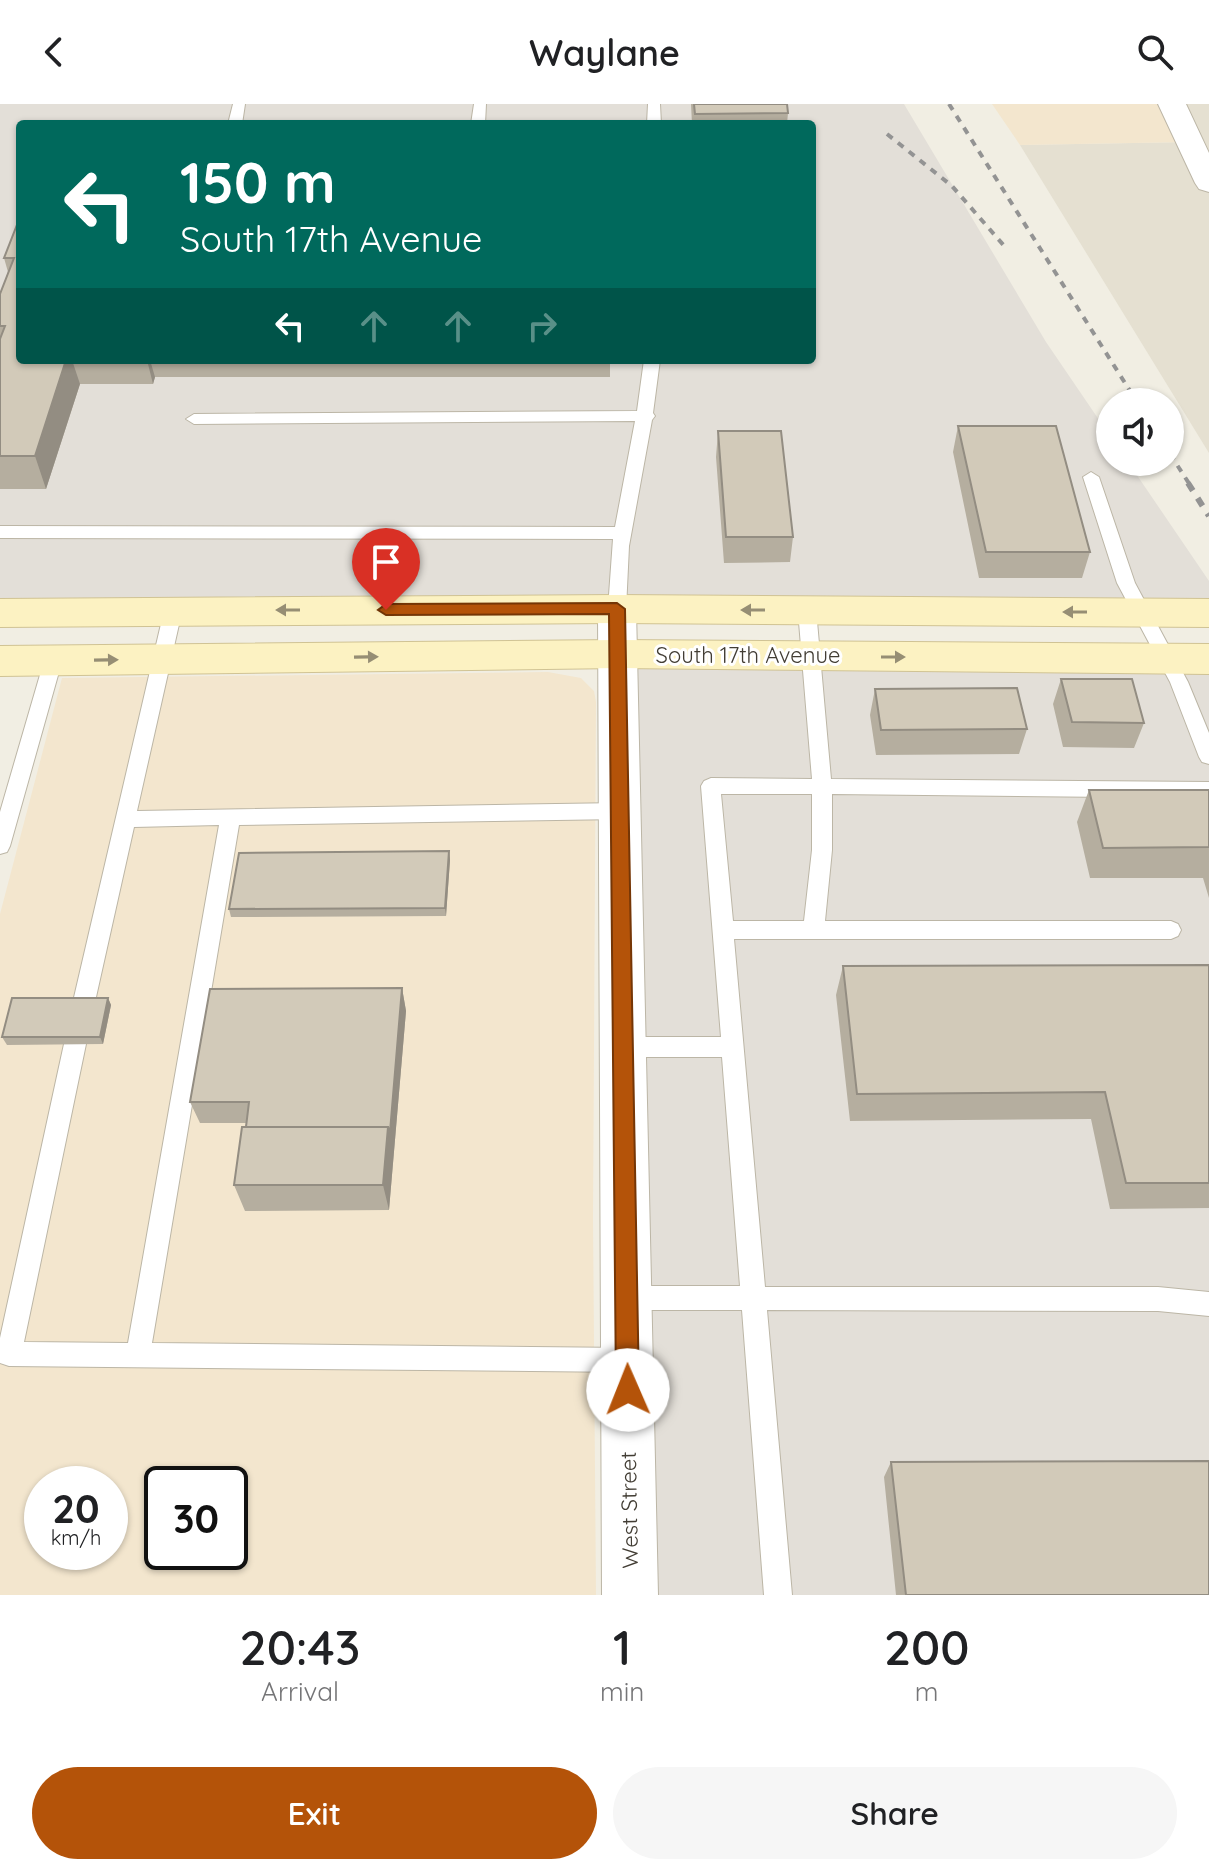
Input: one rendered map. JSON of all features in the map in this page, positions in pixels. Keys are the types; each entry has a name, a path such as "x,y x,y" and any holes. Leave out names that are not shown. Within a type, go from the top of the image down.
{"main road":[{"name":"South 17th Avenue","path":"0,613 617,609 1209,613"},
{"name":"South 17th Avenue","path":"0,661 619,654 1209,659"}],"street":[{"path":"1172,104 1209,183"},
{"name":"West Street","path":"617,609 630,1595"}],"lane":[{"path":"617,609 616,566 647,416 652,364"},
{"path":"194,419 647,416"},
{"path":"1091,477 1122,574 1166,659 1209,757"},
{"path":"0,532 621,533"},
{"path":"807,610 822,787 822,878 813,930"},
{"path":"83,1006 173,611"},
{"path":"0,846 53,661"},
{"path":"778,1595 711,786 1209,790"},
{"path":"125,819 621,811"},
{"path":"138,1355 230,817"},
{"path":"723,930 1171,930"},
{"path":"75,1044 9,1354 627,1360"},
{"path":"623,1047 733,1047"},
{"path":"626,1298 1158,1299 1209,1304"}],"shaded area":[{"path":"0,104 904,104 1046,342 1096,415 1096,476 1138,476 1209,581 1209,613 0,613"},
{"path":"992,104 1172,104 1190,142 1020,145"},
{"path":"1172,104 1209,104 1209,453 1184,412 1184,388 1169,388 1020,145 1189,142"},
{"path":"619,655 1209,668 1209,1595 630,1595"},
{"path":"548,672 581,678 594,691 596,1595 0,1595 0,914 62,678"}],"building":[{"path":"694,104 787,104 788,113 695,114"},
{"path":"16,227 16,364 65,364 35,456 0,456 0,339 5,326 0,326 0,294 14,258 4,258"},
{"path":"958,426 1056,426 1090,552 986,552"},
{"path":"718,431 781,431 793,537 726,537"},
{"path":"1061,679 1132,679 1144,723 1072,722"},
{"path":"1017,688 1027,729 881,730 875,689"},
{"path":"1089,790 1209,790 1209,847 1103,848"},
{"path":"449,851 445,908 229,909 239,853"},
{"path":"1209,965 1209,1183 1126,1183 1105,1092 857,1094 843,966"},
{"path":"402,988 390,1132 388,1127 246,1127 249,1102 190,1102 210,989"},
{"path":"12,998 108,998 100,1037 2,1037"},
{"path":"242,1127 388,1127 383,1185 234,1185"},
{"path":"1209,1461 1209,1595 906,1595 891,1462"}],"railway":[{"path":"949,104 1128,388"},
{"path":"887,134 952,186 1006,248"},
{"path":"1184,476 1190,485"},
{"path":"1188,483 1209,516"}],"route":[{"path":"386,610 617,609 628,1390"}]}
